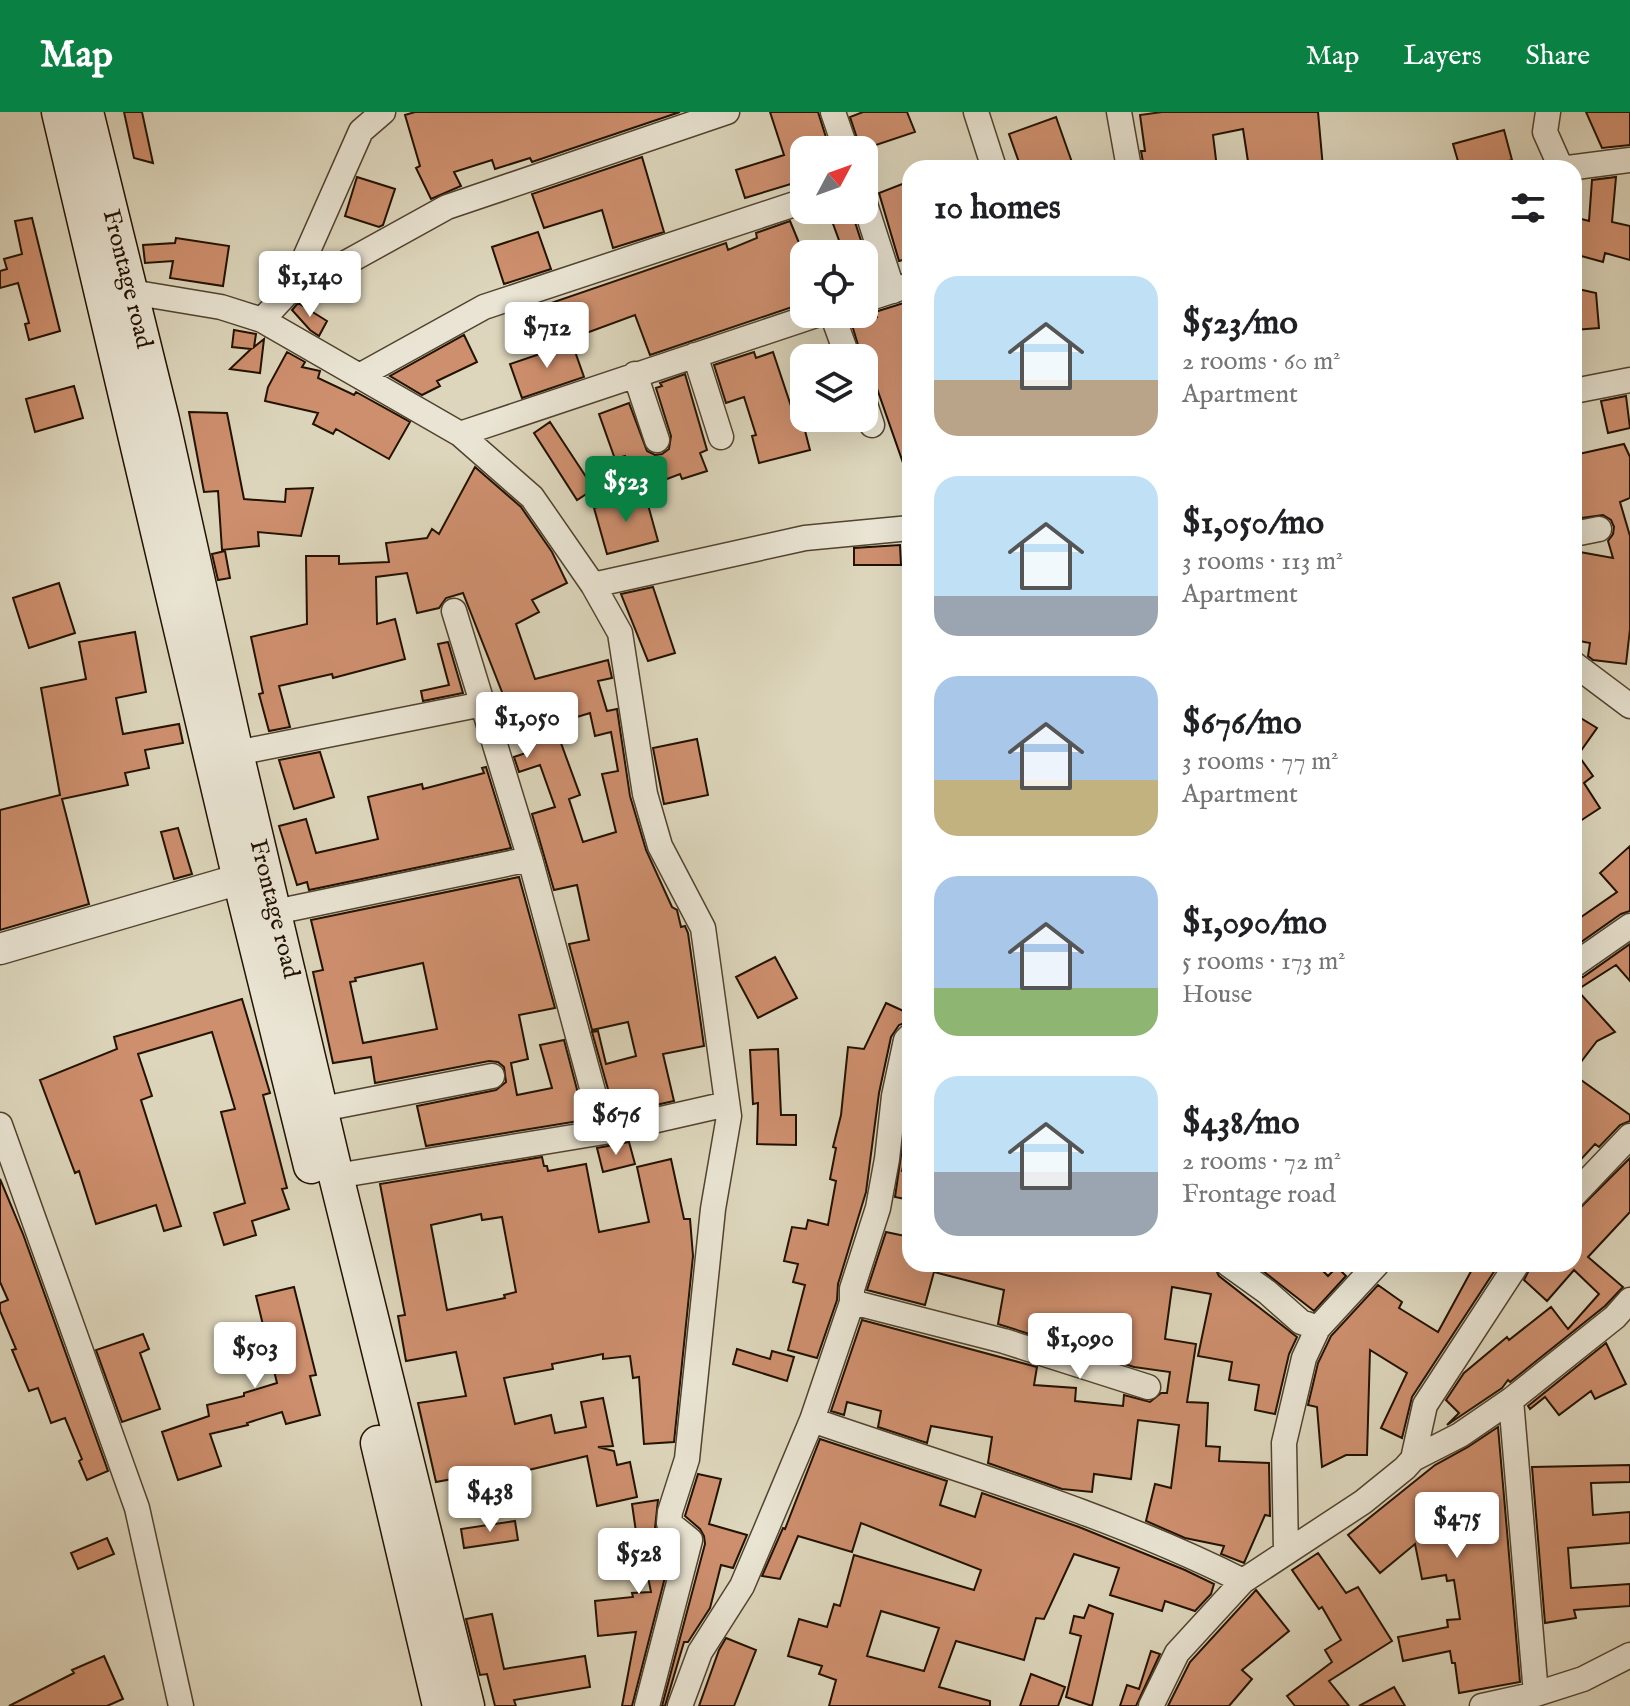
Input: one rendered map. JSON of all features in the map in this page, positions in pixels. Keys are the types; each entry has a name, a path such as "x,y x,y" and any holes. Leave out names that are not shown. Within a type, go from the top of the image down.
{"main road":[{"path":"59,112 117,296 240,879 440,1706"},
{"name":"Frontage road","path":"86,112 117,296 162,420 236,753 336,1176 467,1706"}],"street":[{"path":"262,320 291,289 361,131 383,112"},
{"path":"291,289 333,270 447,207 727,112"},
{"path":"833,112 841,136"},
{"path":"976,112 991,160"},
{"path":"1119,112 1128,160"},
{"path":"1548,112 1545,132 1557,160"},
{"path":"1582,166 1630,160"},
{"path":"361,375 484,307 790,206"},
{"path":"874,224 901,288 878,295"},
{"path":"117,296 221,307 262,320 460,434 532,497 593,585 620,633 645,794 660,846 703,928 729,1116 713,1209 687,1459 670,1512 669,1523 690,1540 647,1706"},
{"path":"460,434 790,324"},
{"path":"695,355 721,437"},
{"path":"635,374 657,440"},
{"path":"1582,389 1630,380"},
{"path":"593,585 805,538 902,529"},
{"path":"1582,532 1599,529"},
{"path":"454,611 530,859 604,1132"},
{"path":"1582,670 1630,706"},
{"path":"236,753 483,704"},
{"path":"275,912 530,859"},
{"path":"0,949 240,879"},
{"path":"1582,959 1630,926"},
{"path":"680,1706 700,1652 742,1586 812,1420 852,1302 852,1289 878,1208 899,1161 894,1096 902,1059"},
{"path":"322,1109 492,1076"},
{"path":"336,1176 604,1132 727,1104"},
{"path":"0,1125 137,1508 181,1706"},
{"path":"1582,1187 1630,1136"},
{"path":"1239,1272 1301,1322 1318,1328"},
{"path":"1286,1552 1284,1443 1304,1358 1318,1328 1370,1272"},
{"path":"1413,1459 1425,1405 1512,1272"},
{"path":"1151,1706 1177,1653 1243,1581 1363,1502 1413,1459 1460,1435 1511,1400 1615,1317 1630,1300"},
{"path":"852,1302 1004,1341 1148,1387"},
{"path":"1511,1400 1536,1694"},
{"path":"812,1420 1075,1510 1185,1552 1243,1581"},
{"path":"1482,1706 1583,1679 1630,1655"}],"building":[{"path":"124,112 142,112 153,163 134,158"},
{"path":"415,112 680,112 532,162 530,158 495,169 492,160 454,172 461,186 431,199 416,168 420,166 405,115"},
{"path":"770,112 818,112 826,136 790,136 790,184 745,198 736,170 784,155"},
{"path":"863,112 907,112 915,132 878,144 878,136 856,136 850,117"},
{"path":"1162,112 1318,112 1322,160 1248,160 1243,129 1213,135 1216,160 1143,160 1141,151 1145,151 1140,115"},
{"path":"1586,112 1630,112 1630,145 1602,148"},
{"path":"1056,117 1071,160 1018,160 1009,134"},
{"path":"1504,130 1512,160 1458,160 1453,144"},
{"path":"642,157 664,232 613,248 602,210 544,228 532,194"},
{"path":"357,177 395,189 383,225 379,227 345,216"},
{"path":"1616,177 1612,222 1630,226 1630,260 1605,253 1603,262 1582,256 1582,219 1589,221 1592,180"},
{"path":"902,184 902,260 899,261 879,193"},
{"path":"32,218 60,331 29,340 25,324 29,323 18,283 0,288 0,271 7,269 4,259 22,254 15,221"},
{"path":"790,221 798,240 790,240 790,308 650,355 635,315 562,342 548,304 726,243 728,250 757,238 756,233"},
{"path":"833,224 856,224 861,240 839,240"},
{"path":"538,232 551,269 504,284 492,247"},
{"path":"176,238 229,246 223,286 170,278 173,261 145,263 143,245 175,243"},
{"path":"1582,290 1596,293 1599,328 1582,329"},
{"path":"298,303 327,321 319,336 292,310"},
{"path":"902,304 902,460 878,392 878,344 858,344 853,328 878,328 878,311"},
{"path":"234,330 256,334 254,347 264,339 260,373 230,369 251,349 232,347"},
{"path":"464,335 477,362 437,381 440,386 422,395 390,376"},
{"path":"572,343 584,377 522,398 510,364"},
{"path":"287,352 305,362 302,367 320,371 318,378 354,395 356,392 410,422 389,459 336,429 333,434 313,424 318,413 265,401 268,387"},
{"path":"754,352 756,358 773,352 790,403 790,432 805,432 810,450 759,463 752,436 756,435 744,397 726,403 714,365"},
{"path":"685,374 707,450 700,453 707,471 682,479 680,474 638,490 625,456 615,459 599,414 629,403 647,451 662,454 669,449 671,436 656,388 662,386 660,383"},
{"path":"74,386 83,418 35,432 26,399"},
{"path":"1626,396 1630,428 1608,433 1601,401"},
{"path":"189,412 227,413 244,499 285,502 286,489 313,488 301,536 258,532 259,546 222,550 218,491 204,492"},
{"path":"550,422 594,489 577,500 534,433"},
{"path":"1624,444 1630,457 1630,498 1620,502 1630,536 1630,629 1626,664 1593,660 1588,656 1590,643 1582,642 1582,552 1613,558 1608,541 1614,527 1611,520 1603,515 1582,518 1582,453"},
{"path":"475,467 521,507 552,552 567,583 532,600 539,612 516,624 535,679 608,660 612,678 598,681 607,711 617,709 630,796 646,850 672,907 677,910 681,927 685,926 688,933 704,1046 663,1054 674,1101 615,1114 592,1032 598,1031 606,1064 636,1056 628,1022 592,1030 569,944 589,940 577,885 554,890 532,814 555,807 540,765 519,772 514,757 526,753 463,593 446,598 439,608 417,613 407,573 376,577 377,624 395,619 405,659 333,678 332,674 279,686 290,727 269,731 259,694 263,693 251,637 307,624 306,556 339,556 339,564 389,562 386,543 427,538 432,529 439,534","holes":["590,713 595,736 611,732 618,771 602,774 616,832 583,842 569,799 580,795 554,724"]},
{"path":"645,494 658,541 607,554 594,508"},
{"path":"900,545 901,565 854,565 854,548"},
{"path":"225,551 230,578 218,580 212,554"},
{"path":"59,583 75,633 29,648 13,598"},
{"path":"653,587 675,653 648,661 621,594"},
{"path":"135,632 146,692 116,698 123,734 179,724 183,743 145,750 149,768 125,773 128,785 62,799 89,904 0,930 0,810 60,795 41,688 86,679 79,642"},
{"path":"448,642 463,693 423,701 421,691 449,685 438,644"},
{"path":"1582,719 1597,728 1582,749"},
{"path":"697,739 708,795 664,804 653,748"},
{"path":"320,752 334,797 294,809 279,760"},
{"path":"1582,761 1593,776 1584,783 1600,808 1582,820"},
{"path":"486,767 511,848 309,890 307,882 297,885 279,826 306,819 316,853 378,839 368,797 422,784 423,789 484,773 482,768"},
{"path":"178,828 192,874 174,879 161,832"},
{"path":"1630,846 1630,911 1582,941 1582,916 1617,892 1600,873"},
{"path":"519,877 555,1008 519,1015 528,1059 511,1063 517,1095 552,1088 540,1045 564,1040 585,1120 426,1146 417,1106 496,1090 506,1082 504,1067 498,1062 489,1061 375,1083 371,1057 333,1063 313,972 323,970 311,920","holes":["423,963 437,1029 363,1043 350,982 356,981 355,978"]},
{"path":"1630,944 1630,981 1616,965 1582,987 1583,977"},
{"path":"775,957 797,998 758,1018 736,977"},
{"path":"1582,996 1615,1032 1597,1041 1582,1061"},
{"path":"242,999 270,1093 263,1095 287,1188 282,1189 289,1209 252,1221 256,1235 224,1245 214,1213 245,1203 221,1112 235,1109 212,1032 138,1054 152,1096 141,1100 181,1226 164,1231 156,1205 96,1224 79,1171 75,1173 40,1080 117,1049 114,1037"},
{"path":"886,1003 902,1010 902,1024 891,1037 879,1093 866,1192 838,1284 837,1300 817,1358 788,1350 805,1285 793,1282 798,1264 784,1261 792,1227 806,1229 808,1220 828,1225 836,1181 830,1179 836,1148 833,1147 841,1115 848,1047 864,1049"},
{"path":"778,1049 781,1115 796,1115 796,1145 757,1144 758,1103 753,1104 750,1050"},
{"path":"1582,1081 1630,1115 1630,1121 1620,1125 1599,1147 1595,1144 1582,1158"},
{"path":"629,1142 635,1164 603,1172 597,1148"},
{"path":"902,1148 902,1198 895,1197"},
{"path":"542,1157 548,1171 586,1164 599,1232 649,1222 637,1167 671,1159 684,1219 690,1219 693,1256 674,1442 644,1444 639,1377 633,1378 630,1356 603,1359 603,1354 552,1364 553,1369 504,1378 515,1424 551,1415 555,1433 586,1427 581,1402 603,1398 613,1446 598,1447 614,1451 617,1465 630,1462 637,1497 597,1506 587,1456 516,1473 514,1468 464,1480 463,1477 436,1482 418,1403 466,1396 456,1352 406,1361 398,1316 405,1315 380,1184","holes":["481,1214 482,1220 502,1217 516,1292 504,1295 505,1298 447,1310 431,1225"]},
{"path":"1630,1158 1630,1212 1588,1257 1623,1287 1605,1306 1510,1382 1508,1380 1502,1388 1447,1425 1459,1413 1446,1400 1464,1373 1507,1337 1509,1340 1551,1307 1568,1329 1599,1294 1576,1272 1582,1272 1582,1206"},
{"path":"0,1179 23,1234 108,1471 87,1480 65,1418 51,1423 38,1388 29,1391 0,1311 0,1303 8,1300 0,1282"},
{"path":"886,1232 902,1235 902,1272 934,1272 925,1305 867,1290"},
{"path":"934,1272 1217,1272 1297,1337 1289,1354 1275,1414 1255,1410 1259,1385 1229,1380 1232,1362 1198,1356 1211,1294 1172,1287 1165,1339 1196,1344 1187,1402 1208,1403 1206,1446 1220,1447 1219,1461 1269,1463 1270,1516 1265,1515 1244,1563 1221,1554 1224,1546 1185,1538 1146,1521 1155,1484 1171,1488 1179,1425 1138,1420 1131,1479 1094,1474 1092,1492 1062,1489 988,1463 992,1437 931,1426 927,1443 878,1427 881,1411 847,1402 844,1415 831,1411 862,1320 1037,1367 1034,1385 1076,1388 1075,1401 1123,1406 1124,1395 1150,1402 1161,1393 1167,1393 1170,1372 1134,1367 998,1324 1004,1290"},
{"path":"1264,1272 1324,1272 1328,1276 1332,1272 1342,1272 1346,1276 1314,1311"},
{"path":"1471,1272 1494,1272 1412,1397 1402,1438 1381,1428 1407,1373 1370,1350 1367,1455 1346,1455 1322,1467 1317,1407 1308,1405 1318,1363 1331,1336 1378,1285 1402,1302 1399,1308 1438,1332"},
{"path":"1528,1272 1572,1272 1547,1301 1524,1280"},
{"path":"294,1287 316,1375 310,1376 320,1415 286,1424 282,1412 248,1425 210,1434 221,1466 178,1480 162,1432 209,1416 207,1405 244,1396 244,1393 277,1383 256,1296"},
{"path":"143,1334 149,1349 140,1353 160,1409 122,1422 96,1350"},
{"path":"1606,1343 1626,1384 1595,1399 1591,1391 1559,1415 1545,1397 1530,1409 1528,1406"},
{"path":"737,1349 770,1359 772,1351 794,1357 787,1381 733,1364"},
{"path":"1498,1427 1520,1682 1459,1693 1450,1651 1403,1661 1398,1637 1448,1627 1447,1620 1460,1619 1454,1580 1447,1581 1446,1575 1422,1579 1415,1544 1380,1573 1348,1535 1435,1465"},
{"path":"820,1439 947,1481 940,1505 975,1517 982,1493 1079,1527 1214,1584 1211,1594 1195,1611 1165,1601 1162,1611 1110,1595 1119,1568 1074,1554 1044,1619 1036,1618 1024,1660 956,1641 939,1687 990,1701 990,1706 829,1706 836,1680 819,1674 822,1666 788,1656 799,1619 827,1627 834,1604 840,1606 854,1555 974,1590 981,1570 861,1523 852,1552 798,1536 780,1579 762,1576 785,1529","holes":["881,1611 939,1628 924,1671 867,1656"]},
{"path":"1630,1465 1630,1482 1591,1483 1593,1515 1630,1512 1630,1543 1568,1548 1571,1588 1630,1584 1630,1606 1574,1610 1576,1618 1545,1623 1532,1467"},
{"path":"698,1474 721,1479 709,1524 747,1535 733,1568 721,1565 710,1608 688,1642 684,1642 665,1706 662,1706 705,1544 700,1529 685,1516"},
{"path":"658,1500 655,1528 673,1546 632,1706 622,1706 636,1632 598,1636 595,1601 651,1592 640,1538 637,1539 632,1504"},
{"path":"515,1521 518,1540 464,1548 461,1529"},
{"path":"107,1538 114,1554 78,1569 71,1553"},
{"path":"1318,1553 1346,1593 1358,1587 1392,1641 1329,1681 1349,1706 1295,1706 1287,1696 1332,1662 1325,1650 1341,1640 1322,1607 1319,1609 1292,1570"},
{"path":"1256,1590 1289,1631 1242,1670 1252,1679 1229,1706 1168,1706 1190,1662"},
{"path":"1089,1605 1113,1614 1092,1706 1066,1697 1081,1636 1070,1633 1074,1616 1084,1618"},
{"path":"492,1614 504,1669 585,1656 590,1687 514,1700 516,1706 495,1706 487,1674 480,1675 466,1619"},
{"path":"726,1638 756,1650 734,1706 699,1706 719,1650"},
{"path":"1151,1651 1160,1654 1136,1706 1120,1706 1127,1685 1139,1689"},
{"path":"104,1656 123,1699 107,1706 9,1706 74,1673 72,1670"},
{"path":"1031,1674 1065,1687 1058,1706 1020,1706"},
{"path":"1394,1687 1405,1706 1359,1706"}]}
